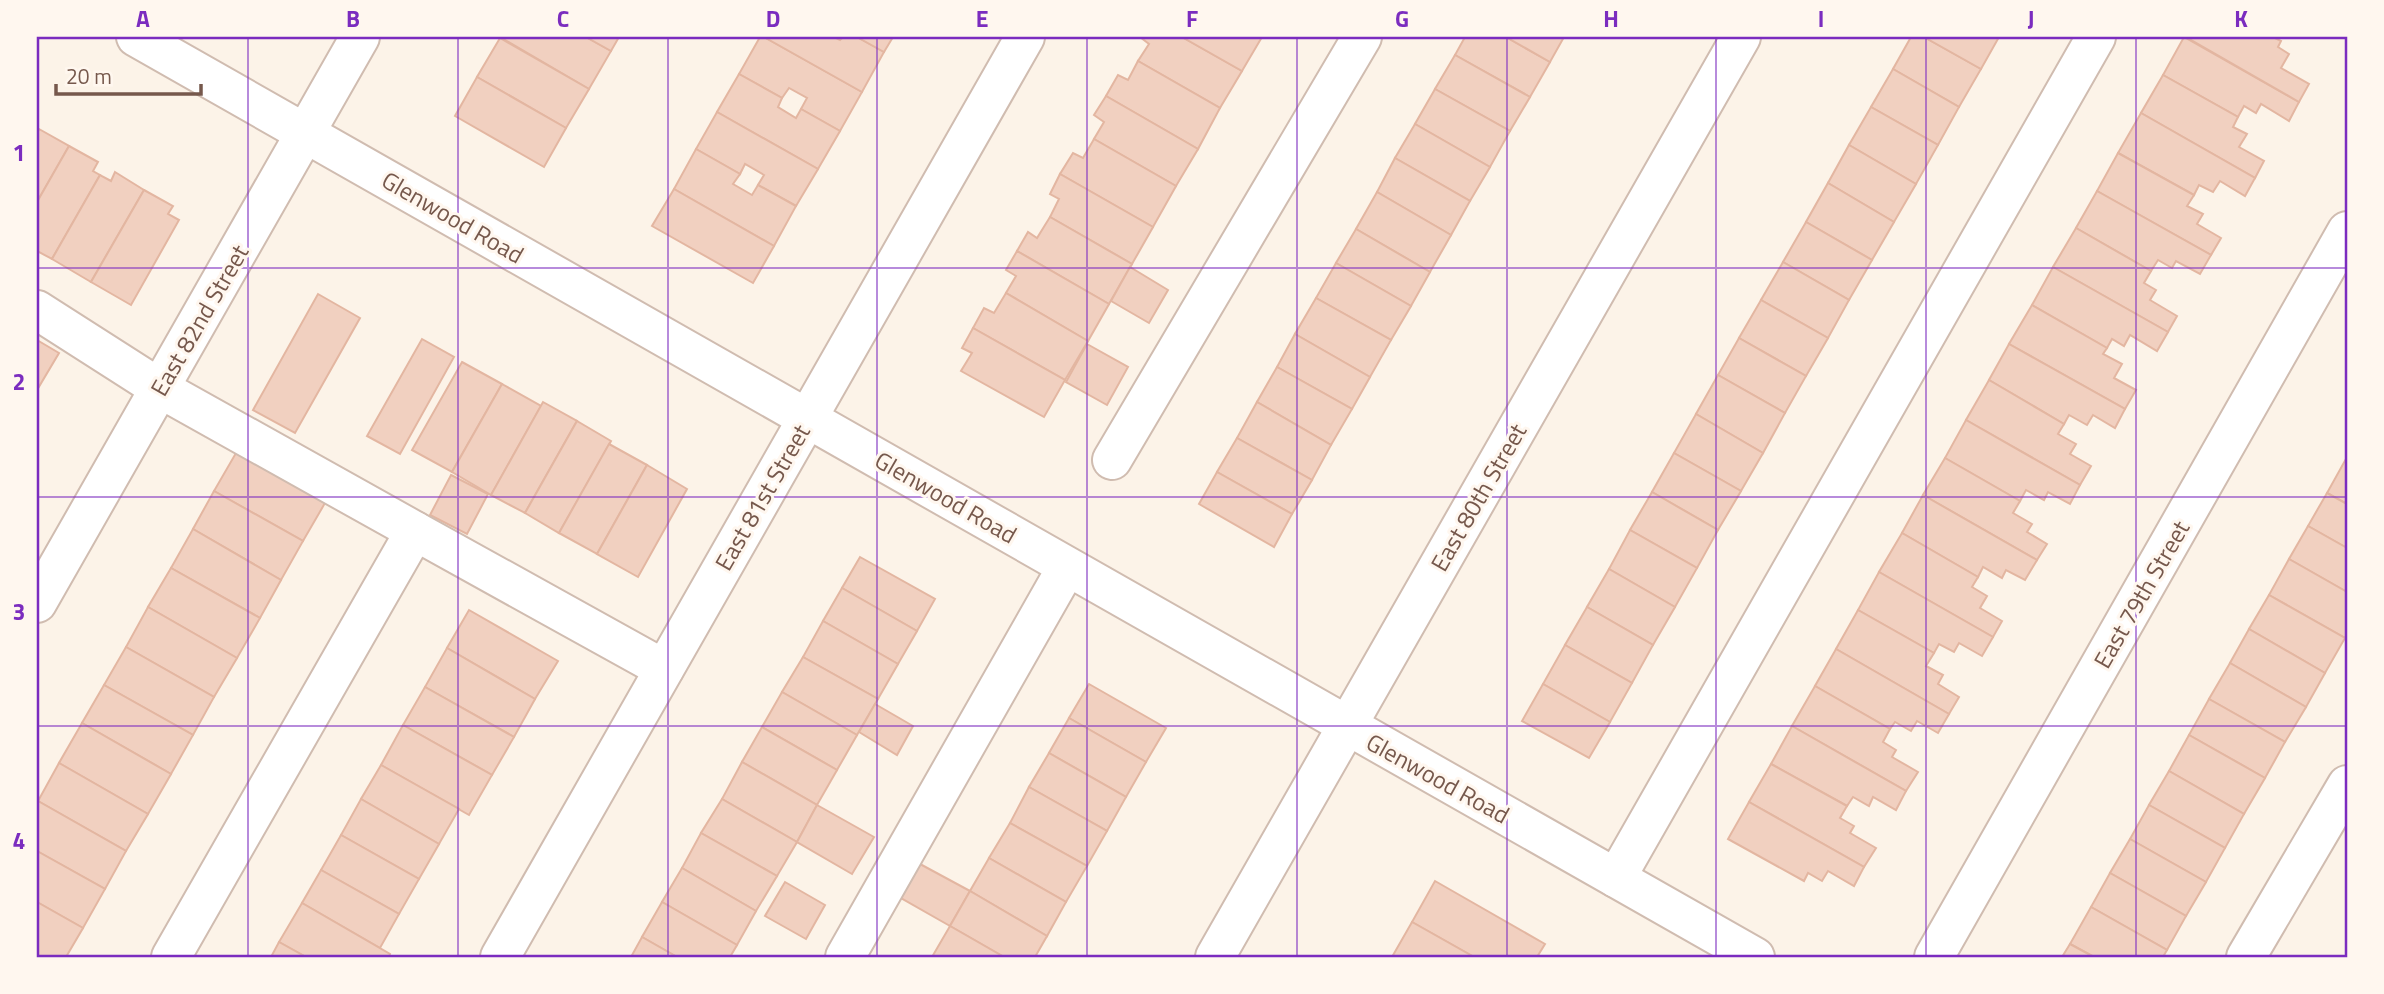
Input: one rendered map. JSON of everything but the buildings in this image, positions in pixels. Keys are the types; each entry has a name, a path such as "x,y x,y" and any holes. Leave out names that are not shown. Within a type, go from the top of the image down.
{"street":[{"name":"Glenwood Road","path":"136,37 1755,957"},
{"name":"East 82nd Street","path":"37,603 360,37"},
{"name":"East 81st Street","path":"500,957 1025,37"},
{"path":"1112,460 1362,37"},
{"name":"East 80th Street","path":"1215,957 1741,37"},
{"path":"1616,878 2096,37"},
{"name":"East 79th Street","path":"1934,957 2347,231"},
{"path":"37,310 159,388 664,669"},
{"path":"171,957 415,531"},
{"path":"845,957 1068,567"},
{"path":"2246,957 2347,785"}]}
